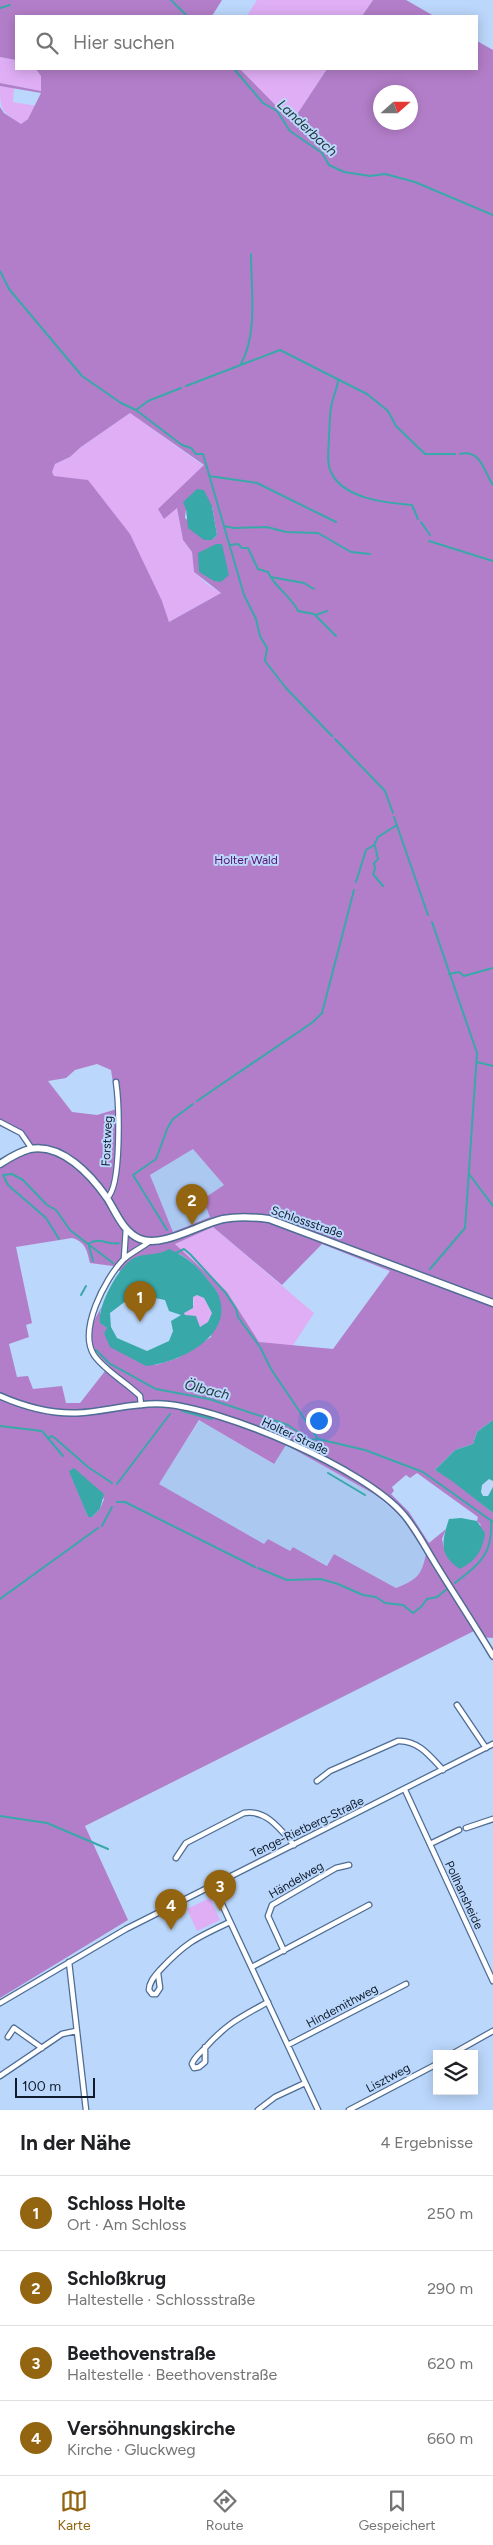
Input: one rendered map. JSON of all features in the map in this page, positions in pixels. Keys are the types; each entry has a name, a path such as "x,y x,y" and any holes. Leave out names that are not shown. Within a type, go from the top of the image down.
{"main road":[{"path":"0,1164 32,1149 52,1151 68,1158 93,1180 126,1228 133,1235 148,1242"},
{"name":"Schlossstraße","path":"148,1242 169,1238 224,1219 256,1217 269,1219 493,1303"}],"street":[{"name":"Forstweg","path":"107,1198 112,1193 115,1177 119,1101 116,1082"},
{"path":"0,1122 21,1133 32,1149"},
{"path":"124,1259 126,1228"},
{"path":"141,1404 140,1396 93,1353 88,1330 102,1295 124,1259 148,1242"},
{"name":"Holter Straße","path":"0,1396 24,1407 56,1412 77,1413 141,1404 164,1404 186,1407 276,1436 376,1490 405,1515 493,1656"},
{"path":"457,1705 486,1748"},
{"path":"317,1782 338,1767 398,1741 406,1740 418,1745 443,1770"},
{"name":"Tenge-Rietberg-Straße","path":"0,2003 126,1929 493,1744"},
{"name":"Pollhansheide","path":"405,1790 493,1981"},
{"path":"176,1858 186,1843 244,1813 253,1812 260,1813 280,1828 294,1845"},
{"path":"466,1828 493,1819"},
{"path":"430,1844 459,1830"},
{"name":"Händelweg","path":"284,1950 268,1916 272,1905 336,1868 349,1865"},
{"path":"213,1885 318,2110"},
{"path":"252,1967 369,1905"},
{"path":"158,1973 180,1948 193,1939 230,1922"},
{"path":"69,1962 85,2110"},
{"name":"Hindemithweg","path":"288,2045 406,1984"},
{"path":"205,2047 227,2024 268,2002"},
{"path":"8,2037 14,2028 42,2048"},
{"path":"0,2076 62,2034 76,2031"},
{"path":"459,2050 493,2031"},
{"name":"Lisztweg","path":"350,2110 433,2066"},
{"path":"258,2110 275,2097 305,2083"}],"shaded area":[{"path":"257,0 373,0 363,15 248,15"},
{"path":"0,57 15,60 15,70 37,70 41,76 41,91 0,83"},
{"path":"241,70 326,70 292,122"},
{"path":"0,86 14,88 13,102 37,106 28,119 21,124 9,116 3,109 0,100"},
{"path":"130,413 204,466 177,508 183,540 192,552 194,572 221,593 169,622 162,601 52,472 55,464 70,457 81,447"},
{"path":"197,489 204,490 212,506 217,535 212,540 204,540 188,528 186,509 183,502"},
{"path":"216,544 222,544 229,575 221,582 214,581 199,572 198,553"},
{"path":"193,1148 224,1185 210,1217 173,1232 150,1175"},
{"path":"213,1227 314,1313 292,1347 259,1342 227,1292 175,1244"},
{"path":"169,1249 190,1262 200,1270 214,1287 221,1307 219,1321 212,1334 189,1353 159,1364 146,1366 110,1347 104,1333 107,1328 100,1323 100,1316 106,1296 123,1267 136,1257","holes":["135,1294 165,1300 169,1311 181,1315 171,1321 173,1331 169,1341 147,1351 117,1338 111,1327 110,1313","197,1295 204,1298 212,1313 208,1322 200,1327 196,1316 185,1315 184,1313 193,1308 193,1297"]},
{"path":"197,1295 204,1298 212,1313 208,1322 200,1327 198,1320 185,1315 184,1312 190,1310 194,1304 193,1297"},
{"path":"200,1420 273,1464 286,1445 374,1494 402,1518 426,1553 423,1570 416,1579 396,1588 334,1554 328,1566 293,1547 290,1552 268,1539 264,1545 158,1484"},
{"path":"493,1420 493,1481 489,1479 482,1485 481,1492 483,1496 488,1496 493,1487 493,1513 435,1470 455,1450 473,1444 477,1432"},
{"path":"74,1468 104,1494 100,1509 92,1517 88,1517 69,1471"},
{"path":"461,1518 477,1521 485,1533 478,1554 460,1569 453,1564 445,1553 444,1540 449,1519"},
{"path":"210,1898 220,1920 197,1931 187,1909"}],"green space":[{"path":"0,0 222,0 213,15 15,15 15,60 0,57"},
{"path":"373,0 406,0 432,15 363,15"},
{"name":"Holter Wald","path":"478,42 493,50 493,1420 477,1432 473,1444 455,1450 435,1470 452,1480 493,1513 493,1638 478,1637 474,1631 85,1826 128,1920 0,1998 0,1160 27,1146 18,1134 0,1126 0,107 4,113 21,124 28,119 41,93 0,86 0,83 41,91 41,76 37,70 241,70 292,122 326,70 478,70","holes":["130,413 204,465 158,509 164,519 177,508 183,540 192,552 194,572 221,593 169,622 162,601 130,534 88,480 54,476 52,472 55,464 70,457 81,447","212,506 217,535 212,540 185,518 186,509","97,1064 111,1070 117,1109 97,1115 72,1112 48,1081 66,1078 75,1070","193,1149 224,1185 203,1199 210,1217 173,1232 150,1175","213,1227 282,1285 322,1244 390,1271 333,1349 259,1342 227,1292 175,1244","72,1238 83,1245 87,1251 90,1263 113,1266 121,1272 127,1265 138,1259 166,1251 182,1255 195,1266 217,1292 211,1337 178,1358 156,1365 104,1333 108,1329 101,1323 100,1312 103,1305 94,1322 91,1337 96,1351 109,1366 80,1403 66,1403 62,1386 33,1389 28,1376 17,1377 9,1344 29,1337 26,1325 32,1323 16,1247","199,1420 274,1464 286,1445 374,1494 386,1503 402,1518 426,1554 422,1568 417,1576 396,1588 334,1554 327,1566 293,1547 290,1551 268,1539 264,1544 159,1484","70,1471 104,1499 100,1509 92,1517 88,1517","417,1473 478,1517 477,1521 481,1525 444,1548 442,1539 446,1529 429,1543 409,1512 391,1494 394,1491 392,1487 406,1475 410,1478"]}],"waterway":[{"name":"Landerbach","path":"171,0 186,15"},
{"path":"0,8 10,5"},
{"name":"Landerbach","path":"235,70 263,103 277,111 290,131 322,153 329,165 344,172 370,176 385,174 415,182 493,215"},
{"path":"241,364 250,339 252,325 251,254"},
{"path":"0,271 9,289 82,376 121,403 136,410 182,445 191,448 196,454 203,454 244,595 256,619 260,636 267,648 265,661 286,688 332,736"},
{"path":"186,386 280,350 367,394 388,411 396,426 425,454 455,454"},
{"path":"338,381 330,413 328,459 331,472 337,481 355,494 379,501 412,505 418,519"},
{"path":"136,410 148,401 181,388"},
{"path":"460,454 467,453 477,458 493,485"},
{"path":"209,476 257,483 336,522"},
{"path":"421,522 430,535"},
{"path":"224,526 234,528 267,527 286,532 318,533 351,552 370,554"},
{"path":"429,541 493,561"},
{"path":"230,545 238,544 242,548 248,548 258,569 268,572 298,611 314,614 336,636"},
{"path":"271,577 304,583 314,589"},
{"path":"316,615 327,611"},
{"path":"335,739 385,791 393,813"},
{"path":"394,817 428,915"},
{"path":"356,882 366,850 374,845 378,837 397,825"},
{"path":"375,846 378,859 374,863 375,869 373,874 383,886"},
{"path":"197,1101 313,1022 322,1013 354,890"},
{"path":"430,1269 465,1228 477,1053 432,922"},
{"path":"449,974 459,972 464,976 493,968"},
{"path":"477,1062 493,1066"},
{"path":"167,1230 133,1175 156,1159 173,1119 193,1104"},
{"name":"Ölbach","path":"59,1239 46,1218 8,1185 3,1175 12,1174 23,1180 47,1205 56,1210 70,1230 88,1244 97,1241 119,1243"},
{"path":"469,1174 493,1206"},
{"name":"Ölbach","path":"88,1244 113,1263"},
{"name":"Ölbach","path":"89,1246 93,1261"},
{"name":"Ölbach","path":"176,1253 184,1249 225,1292 236,1309 238,1317 260,1347 271,1369 318,1439 365,1450 423,1472 493,1522"},
{"name":"Ölbach","path":"81,1295 86,1286"},
{"name":"Ölbach","path":"96,1350 109,1363 156,1389 209,1399 288,1425 310,1440 318,1439"},
{"path":"182,1411 212,1419"},
{"path":"117,1484 170,1414"},
{"path":"0,1426 42,1431 63,1456"},
{"path":"48,1438 52,1436 88,1467 112,1483"},
{"name":"Ölbach","path":"310,1440 315,1446"},
{"path":"328,1473 365,1495"},
{"path":"117,1502 125,1502 255,1567"},
{"path":"102,1526 112,1507"},
{"path":"455,1583 478,1564 483,1557 490,1542 491,1520"},
{"path":"0,1599 98,1528"},
{"path":"258,1568 287,1580 321,1579 363,1595 376,1597 385,1603 403,1605 413,1613 427,1599 437,1597 447,1589"},
{"path":"0,1816 47,1823 108,1849"}],"place":[{"name":"Schloßkrug","path":"192,1225"},
{"name":"Schloss Holte","path":"140,1322"},
{"name":"Beethovenstraße","path":"220,1911"},
{"name":"Versöhnungskirche","path":"171,1930"}]}
